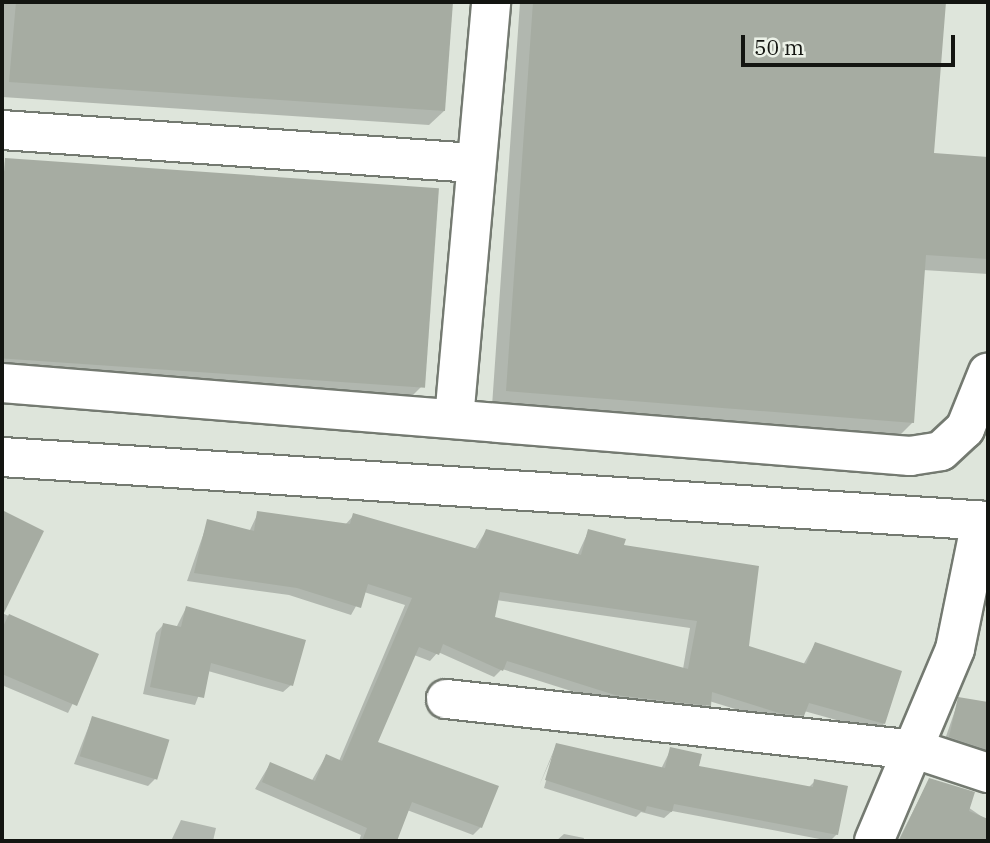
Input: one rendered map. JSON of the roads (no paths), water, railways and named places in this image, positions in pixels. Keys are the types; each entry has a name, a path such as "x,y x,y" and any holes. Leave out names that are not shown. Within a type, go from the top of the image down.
{"street":[{"path":"454,419 491,2"},
{"path":"2,130 477,163"},
{"path":"2,383 910,456 941,451 965,429 988,372"},
{"path":"2,457 985,521 955,649 918,750 874,841"},
{"path":"446,699 918,750 988,773"}]}
